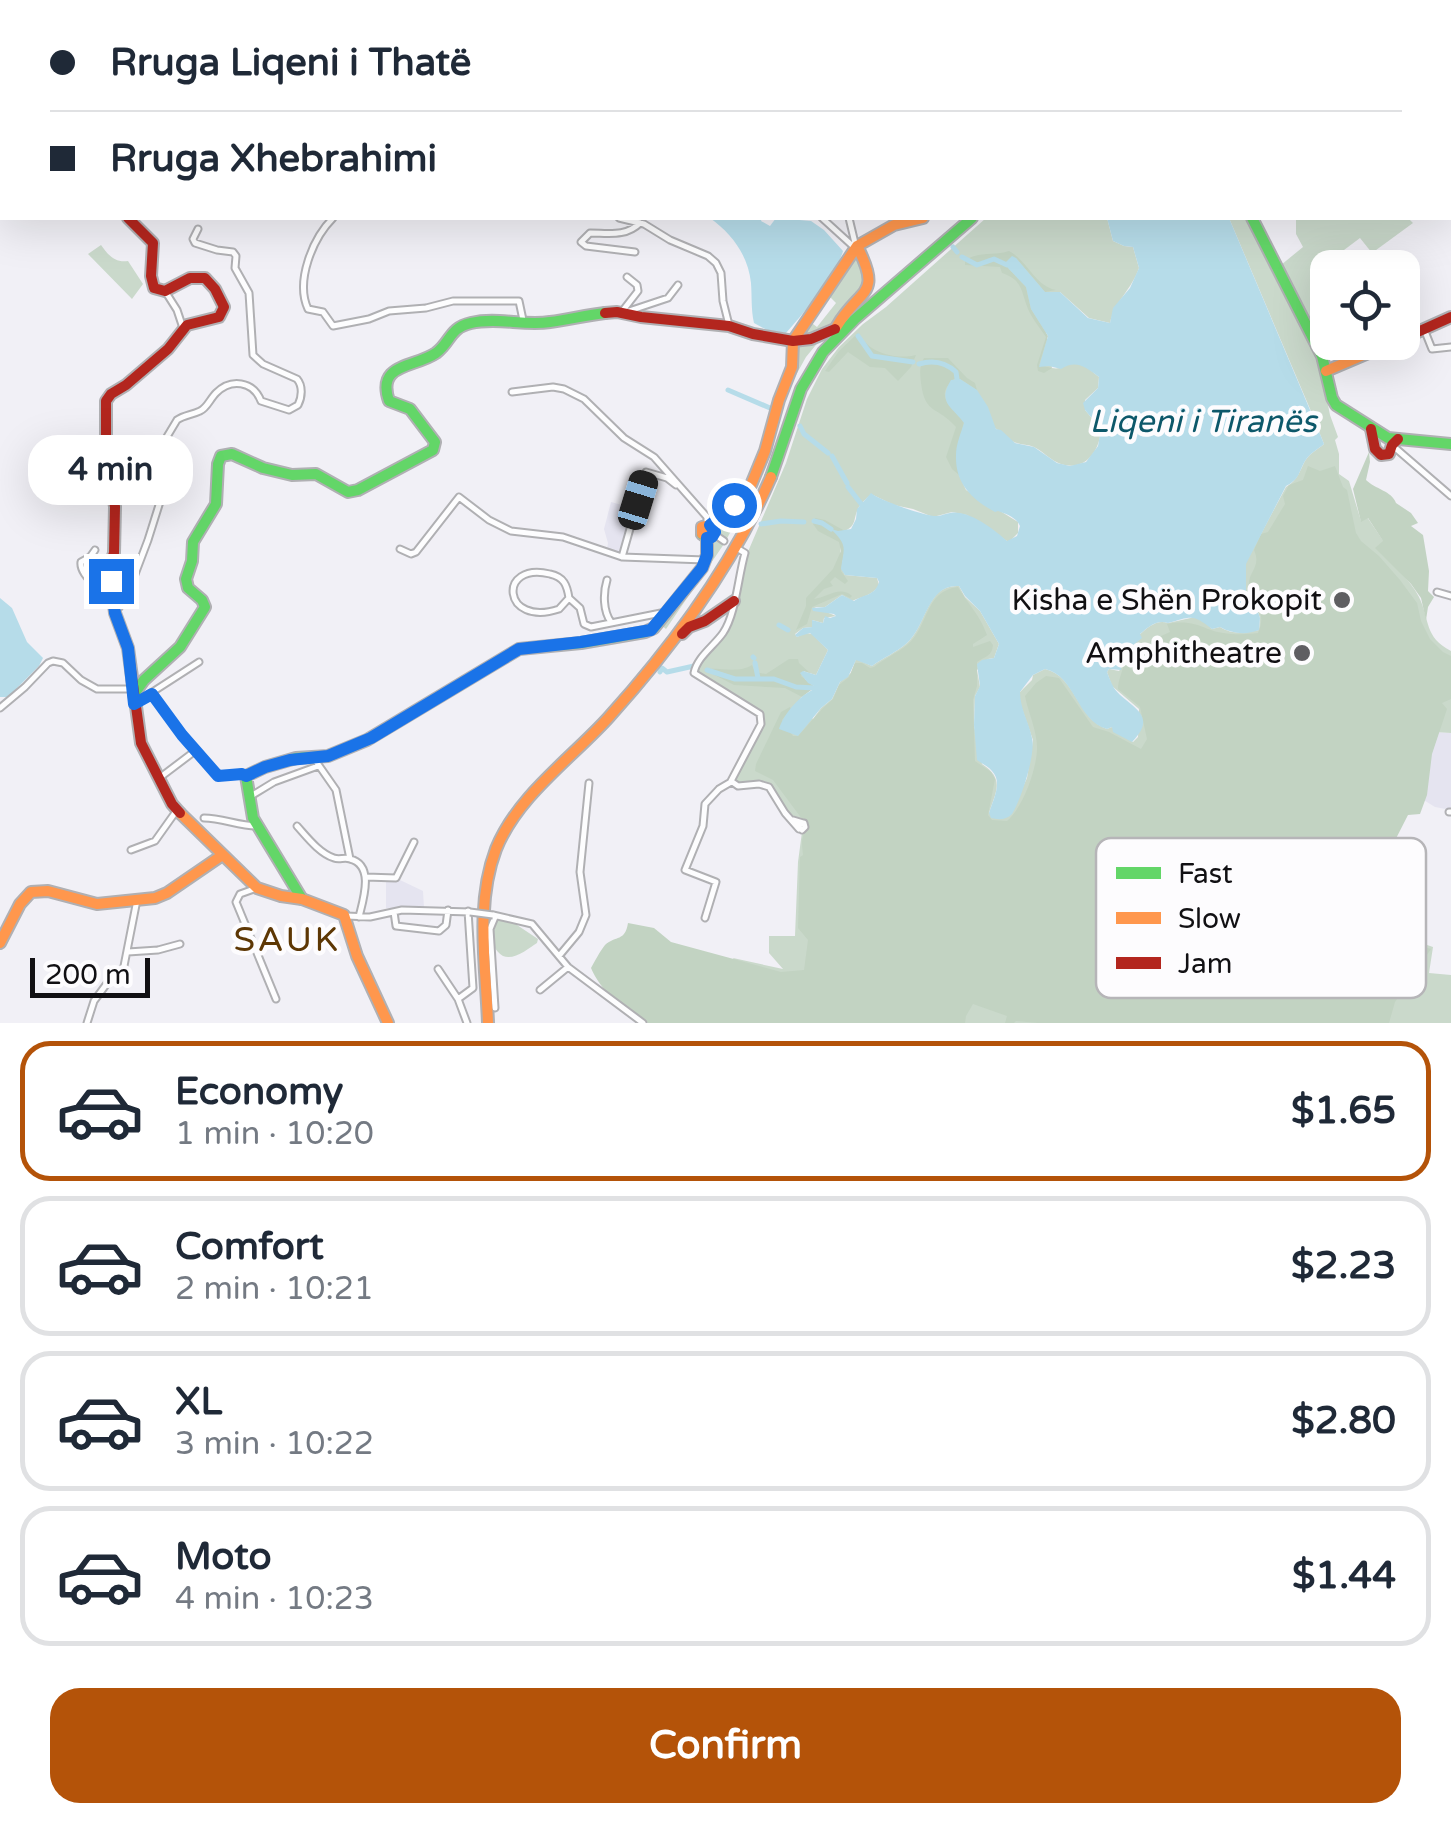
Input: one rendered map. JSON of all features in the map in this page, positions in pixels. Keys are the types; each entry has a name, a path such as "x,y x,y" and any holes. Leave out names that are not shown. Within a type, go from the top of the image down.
{"main road":[{"path":"130,220 154,243 149,278 154,288 165,291 200,277 221,299 223,311 219,317 183,328 168,349 106,400 106,440 116,507 114,553 107,573 115,613 128,648 142,743 177,810 257,888 344,915 356,956 388,1023"},
{"path":"485,1023 477,903 483,868 495,836 522,794 630,684 720,558 756,493 800,376 814,352 836,328 960,220"},
{"path":"485,1023 484,906 496,848 523,804 605,722 664,651 724,565 764,491 780,455 797,398 818,359 839,334 970,220"},
{"path":"1256,220 1322,356 1336,405 1388,443 1451,444"},
{"path":"302,899 250,811 246,776 290,760 315,762 371,738 517,650 649,631 656,626 699,572 713,533 751,485 792,366 793,341 856,247 893,221"},
{"path":"133,696 180,646 205,607 188,588 186,579 193,542 216,504 221,456 232,454 292,476 316,474 344,491 358,490 435,446 434,439 410,410 389,401 385,387 401,366 434,354 459,327 473,322 548,323 617,312 729,326 793,341 811,340 836,328 871,284 856,247"},
{"path":"1420,331 1451,317"},
{"path":"1326,371 1352,360"},
{"path":"711,617 702,615 701,609 721,578 724,565"},
{"path":"664,651 689,627 734,601"},
{"path":"0,942 20,904 35,891 97,904 162,896 222,856"}],"street":[{"path":"331,220 314,247 304,297 308,309 323,312 333,326 397,309 478,300 518,300 524,321"},
{"path":"628,220 716,263 721,272 729,326"},
{"path":"824,220 856,247"},
{"path":"849,220 856,247"},
{"path":"634,252 584,246 580,242 590,232 624,233 640,223"},
{"path":"115,613 126,598 148,540 164,489 162,445 177,420 200,411 219,390 233,385 249,385 258,391 261,400 290,410 301,397 297,379 253,355 249,293 235,268 236,256 194,243 198,228"},
{"path":"628,277 638,291 624,314 668,298 678,285"},
{"path":"165,291 183,328"},
{"path":"1424,329 1432,350 1451,347"},
{"path":"512,392 559,387 584,399 624,438 654,456 707,517 713,533"},
{"path":"1388,443 1451,496"},
{"path":"622,557 646,472 670,479 688,493"},
{"path":"400,548 414,556 459,497 508,530 570,539 622,557 705,560"},
{"path":"94,550 82,562 82,570 94,582 107,573"},
{"path":"705,918 716,882 685,870 703,826 705,804 719,788 731,782 762,719 753,707 696,675 695,665 729,624 745,552 740,550"},
{"path":"568,598 559,609 536,613 520,608 514,602 512,590 518,578 526,574 548,574 563,580 568,598 580,608 588,626 668,612"},
{"path":"607,580 604,594 611,622"},
{"path":"1437,592 1451,596"},
{"path":"0,708 50,661 63,663 97,690 133,696 152,694 199,662"},
{"path":"152,694 218,776 246,776"},
{"path":"158,780 195,751"},
{"path":"248,798 315,762 336,790 350,858 366,877 359,917"},
{"path":"731,782 738,786 765,784 800,826"},
{"path":"559,956 579,932 586,915 580,872 589,783"},
{"path":"131,850 155,841 177,810"},
{"path":"204,818 257,826"},
{"path":"297,826 330,856 350,858"},
{"path":"366,877 396,878 414,842"},
{"path":"257,888 240,894 236,902 276,999"},
{"path":"87,1023 99,992 111,978 120,977 137,900"},
{"path":"394,912 396,926 439,930 445,927 448,910"},
{"path":"344,915 448,910 532,924 568,966 643,1023"},
{"path":"458,999 474,986 469,912"},
{"path":"495,915 490,929 495,1008"},
{"path":"128,952 180,944"},
{"path":"540,990 568,966"},
{"path":"438,969 468,1023"}],"shaded area":[{"path":"611,502 632,508 619,553 607,549 604,529"},
{"path":"1435,732 1451,733 1451,810 1422,799"},
{"path":"386,879 400,880 423,891 424,908 386,908"}],"green space":[{"path":"984,220 1108,220 1113,241 1133,247 1139,268 1110,323 1089,318 1060,292 1048,293 1046,332 1052,368 1077,363 1099,377 1098,388 1085,400 1085,410 1101,429 1090,457 1078,465 1057,463 993,427 959,475 966,490 1018,522 1018,533 1010,541 967,515 952,512 933,517 871,494 845,531 841,559 845,575 877,578 879,585 870,594 852,601 842,595 825,607 814,607 836,616 824,618 823,623 812,620 812,627 795,634 812,634 828,650 816,675 803,671 805,688 797,703 813,719 851,673 856,659 872,666 899,649 914,635 933,598 948,587 959,586 980,611 999,644 994,658 977,670 980,687 975,696 974,725 982,764 996,780 989,813 1021,791 1027,778 1033,740 1020,692 1033,675 1045,669 1055,673 1097,724 1112,727 1133,742 1138,737 1139,709 1112,686 1107,672 1119,671 1122,654 1141,638 1139,635 1156,623 1195,617 1212,629 1220,627 1239,633 1259,630 1256,606 1246,592 1245,564 1286,487 1296,479 1309,456 1324,444 1314,419 1308,422 1313,416 1230,220 1248,220 1310,341 1310,360 1319,360 1338,437 1335,440 1339,474 1349,481 1361,521 1367,517 1384,542 1376,548 1410,584 1419,597 1432,634 1451,651 1451,733 1435,732 1393,838 1096,838 1096,998 1426,998 1426,945 1433,947 1429,973 1451,975 1451,1023 767,1020 733,958 783,969 769,953 769,936 795,936 802,832 792,826 780,809 782,804 767,782 734,780 762,727 763,714 696,669 698,662 712,652 734,616 747,554 786,463 807,399 822,369 863,324"},
{"path":"1296,220 1413,223 1376,250 1370,250 1360,238 1344,250 1310,250 1310,319 1281,265 1303,247 1296,234"},
{"path":"101,245 112,258 128,261 143,284 132,299 88,254"},
{"path":"1009,251 1021,261 1042,284 1056,290 1045,292 1016,258 1006,262 1026,287 1031,309 1048,336 1039,365 1052,368 1044,373 1038,371 1037,365 1046,337 1031,315 1019,285 1000,267 965,265 975,256"},
{"path":"858,252 870,279 806,357 791,384 771,446 796,341 809,321 817,327 836,303 828,295"},
{"path":"858,333 869,346 883,353 916,355 911,367 898,381 885,368 870,367 848,352 829,372 825,371"},
{"path":"924,358 948,358 975,383 977,390 954,379 945,391 947,402 964,422 956,455 959,475 946,457 956,427 929,405 923,393 920,370"},
{"path":"1369,452 1366,480 1411,513 1418,523 1411,526 1423,535 1428,591 1434,597 1426,620 1421,598 1375,548 1383,541 1368,518 1361,522 1353,489"},
{"path":"1308,466 1320,471 1335,466 1347,490 1356,533 1417,603 1430,639 1451,656 1451,699 1442,703 1447,709 1432,754 1427,795 1420,814 1408,815 1396,838 1096,838 1096,998 1398,998 1389,1023 1005,1023 1007,1016 973,1004 965,1023 648,1023 601,985 591,968 605,945 625,933 628,923 654,928 671,942 781,972 804,970 808,940 798,928 800,857 808,827 773,780 755,771 756,764 781,712 790,707 782,720 793,736 798,736 833,699 855,663 874,667 907,645 933,602 947,590 958,587 984,627 987,635 973,647 990,641 993,645 990,654 977,662 973,700 975,761 995,779 988,815 992,820 1007,821 1028,788 1037,743 1025,696 1046,676 1059,678 1093,727 1141,749 1147,739 1140,707 1118,689 1124,662 1133,671 1155,655 1150,641 1170,632 1167,624 1189,623 1226,633 1258,633 1260,613 1249,588 1256,561 1254,550 1261,534 1268,532 1285,504 1283,496 1289,485 1303,480"},
{"path":"748,494 724,544 666,629 661,625 703,570 711,540 723,543 725,539 716,522"},
{"path":"815,518 845,531 838,531 845,548 841,571 848,581 845,584 835,577 830,582 833,586 814,599 838,592 852,596 842,594 812,607 807,624 796,630 806,598 833,569 841,551 839,542 818,531 813,524"},
{"path":"789,659 798,659 810,673 804,671 801,676 815,687 802,697 785,688 734,685 707,671 752,665 755,672 766,674"},
{"path":"498,917 518,922 538,939 537,943 516,955 502,955 493,946 492,928"}],"water":[{"path":"712,220 761,220 770,226 774,220 811,221 843,251 827,282 786,333 767,330 754,323 746,263 725,231"},
{"name":"Liqeni i Tiranës","path":"1108,220 1230,220 1313,417 1308,420 1314,419 1324,444 1309,456 1296,478 1286,486 1246,564 1246,592 1256,606 1259,630 1240,633 1220,627 1212,629 1187,618 1149,626 1140,634 1142,638 1122,654 1121,670 1107,672 1114,688 1142,717 1140,732 1132,742 1089,717 1055,673 1045,669 1033,675 1020,692 1031,732 1032,755 1019,798 1012,814 1005,818 994,819 989,813 997,780 977,760 974,725 975,696 980,686 977,664 994,658 999,644 980,611 959,586 948,587 934,598 914,635 903,646 872,666 856,660 832,699 798,736 779,729 794,705 815,689 800,673 816,675 828,650 810,633 795,635 812,627 812,620 823,623 825,616 836,616 812,608 825,607 842,595 854,601 872,592 879,582 877,578 845,575 841,569 842,543 831,529 851,529 857,509 871,493 924,514 966,515 1007,541 1017,536 1020,526 1016,520 979,502 958,474 956,455 964,423 946,399 951,380 960,379 977,390 996,429 1057,463 1070,466 1086,462 1098,446 1101,429 1083,403 1098,388 1099,377 1076,364 1061,369 1039,367 1048,336 1031,309 1026,287 1006,262 1012,256 1016,258 1045,292 1060,292 1088,318 1110,323 1113,308 1130,288 1139,268 1133,247 1113,241"},
{"path":"0,598 12,608 27,642 43,658 8,697 0,697"}],"waterway":[{"path":"953,247 957,252"},
{"path":"962,257 977,265 994,259 1007,265"},
{"path":"858,336 872,356 913,362"},
{"path":"919,364 943,364 956,372 957,379"},
{"path":"728,390 770,408"},
{"path":"800,426 828,453"},
{"path":"832,456 847,483"},
{"path":"848,487 862,505"},
{"path":"814,521 831,529"},
{"path":"761,524 804,522"},
{"path":"779,625 788,630"},
{"path":"755,663 758,678"},
{"path":"660,672 662,668 667,672 694,666"},
{"path":"707,670 735,679 774,679 796,687 815,688"}],"traffic: fast":[{"path":"771,477 801,389 823,352 855,319 970,220"},
{"path":"1253,220 1322,356 1336,405 1388,438 1451,444"},
{"path":"134,694 180,647 205,607 188,588 186,579 193,542 216,504 221,456 232,454 292,475 316,474 348,492 358,490 433,450 435,442 410,409 389,401 386,389 392,373 436,353 454,332 471,323 540,323 605,313"},
{"path":"302,899 253,818 246,776 296,758 328,756 367,740 519,649 581,643 654,628 702,568 707,555 707,538 702,534"}],"traffic: slow":[{"path":"702,534 702,527 711,525 751,485 792,367 793,341 857,246 894,225 915,220"},
{"path":"837,326 868,283 865,262 857,246"},
{"path":"1326,371 1352,360"},
{"path":"488,1023 484,913 496,849 532,794 609,717 678,633 739,542 771,477"},
{"path":"180,813 257,888 344,915 357,956 388,1023"},
{"path":"0,943 20,904 31,892 48,891 97,904 155,898 221,856"}],"traffic: jam":[{"path":"130,220 153,243 154,288 165,291 190,278 205,278 224,307 219,317 187,325 168,349 106,401 106,440 115,507 114,553 107,573 115,613 128,648 141,743 180,813"},
{"path":"605,313 729,326 793,341"},
{"path":"1420,331 1451,317"},
{"path":"793,341 811,339 835,329"},
{"path":"1371,429 1375,449 1381,455 1389,454 1398,439"},
{"path":"682,634 734,601"}],"place":[{"name":"Kisha e Shën Prokopit","path":"1342,600"},
{"name":"Amphitheatre","path":"1302,653"}],"district":[{"name":"SAUK","path":"287,939"}],"route":[{"path":"111,581 115,613 126,637 134,704 152,694 218,776 246,776 290,760 328,756 371,738 519,649 651,630 702,568 707,538 715,532 710,525 734,505"}]}
